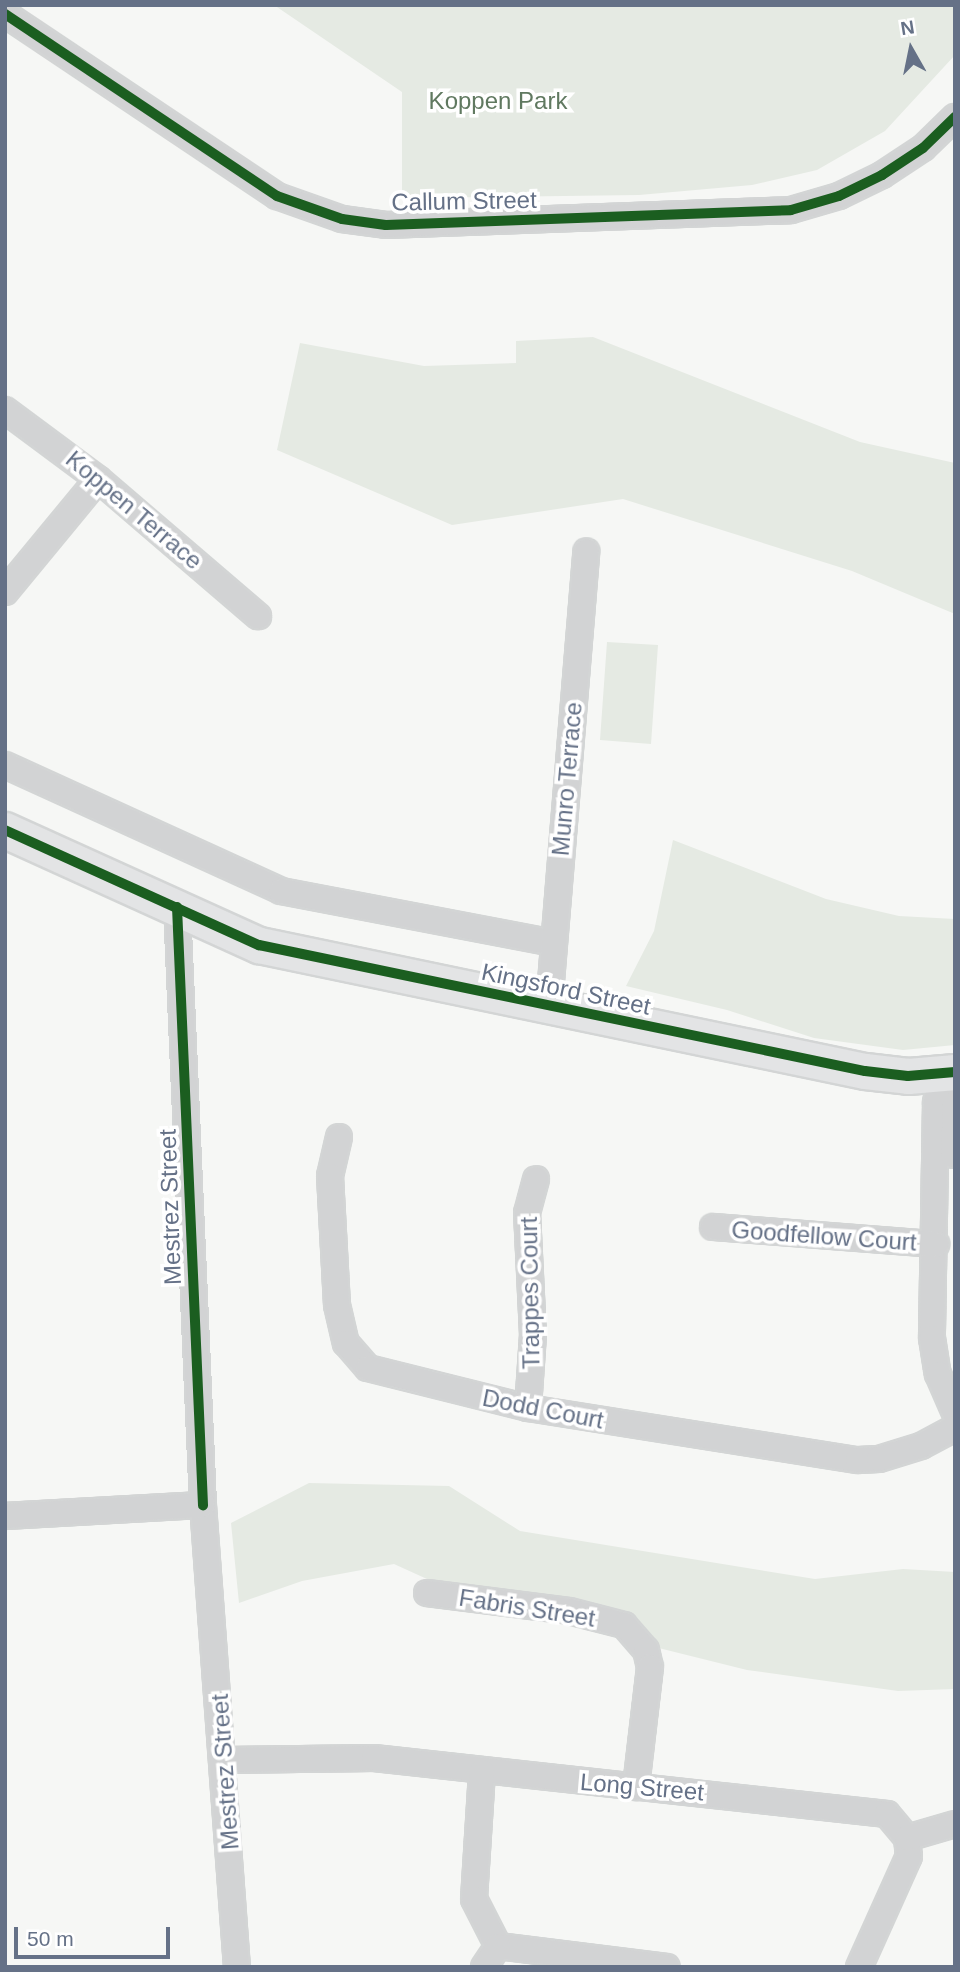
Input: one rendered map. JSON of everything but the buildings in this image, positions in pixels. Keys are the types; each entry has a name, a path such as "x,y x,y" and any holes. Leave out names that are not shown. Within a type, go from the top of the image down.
{"street":[{"name":"Callum Street","path":"5,14 277,196 342,219 386,225 791,210 839,196 882,176 923,148 955,117"},
{"name":"Koppen Terrace","path":"5,410 98,479 258,616"},
{"path":"5,592 98,479"},
{"name":"Munro Terrace","path":"549,1006 586,552"},
{"name":"Kingsford Street","path":"5,765 281,891 553,943"},
{"name":"Kingsford Street","path":"5,830 259,945 865,1071 908,1076 948,1073"},
{"name":"Mestrez Street","path":"177,907 203,1505 225,1759 237,1967"},
{"path":"948,1073 955,1103 954,1133 949,1205 936,1244 933,1347 941,1384 955,1413"},
{"name":"Dodd Court","path":"339,1137 330,1176 337,1305 346,1343 368,1368 528,1408 858,1460 879,1459 921,1446 955,1427"},
{"name":"Trappes Court","path":"528,1408 533,1335 527,1213 536,1179"},
{"name":"Goodfellow Court","path":"713,1227 936,1244"},
{"path":"5,1516 203,1505"},
{"name":"Fabris Street","path":"427,1593 569,1611 624,1625 646,1650 650,1667 636,1787"},
{"name":"Long Street","path":"225,1759 342,1756 870,1809 887,1814 907,1838"},
{"path":"482,1772 473,1888 482,1919 498,1946"},
{"path":"859,1967 905,1873 907,1838 955,1824"},
{"path":"484,1967 498,1946"},
{"path":"498,1946 667,1967"}],"green space":[{"name":"Koppen Park","path":"274,5 955,5 955,55 885,131 817,170 752,185 639,195 402,198 402,92"},
{"path":"593,337 860,442 955,463 955,614 852,571 623,499 452,525 277,450 300,343 424,366 516,363 516,341"},
{"path":"607,642 658,645 651,744 600,740"},
{"path":"673,840 826,899 899,916 955,919 955,1045 903,1050 814,1038 727,1010 626,986 654,931"},
{"path":"309,1483 449,1486 520,1531 815,1579 903,1569 955,1572 955,1689 898,1691 747,1670 482,1604 394,1564 302,1581 239,1603 231,1523"}],"cycle path":[{"path":"5,14 277,196 342,219 386,225 791,210 839,196 882,175 923,148 955,117"},
{"path":"5,830 259,945 865,1071 908,1076 955,1072"},
{"path":"177,907 203,1505"}]}
